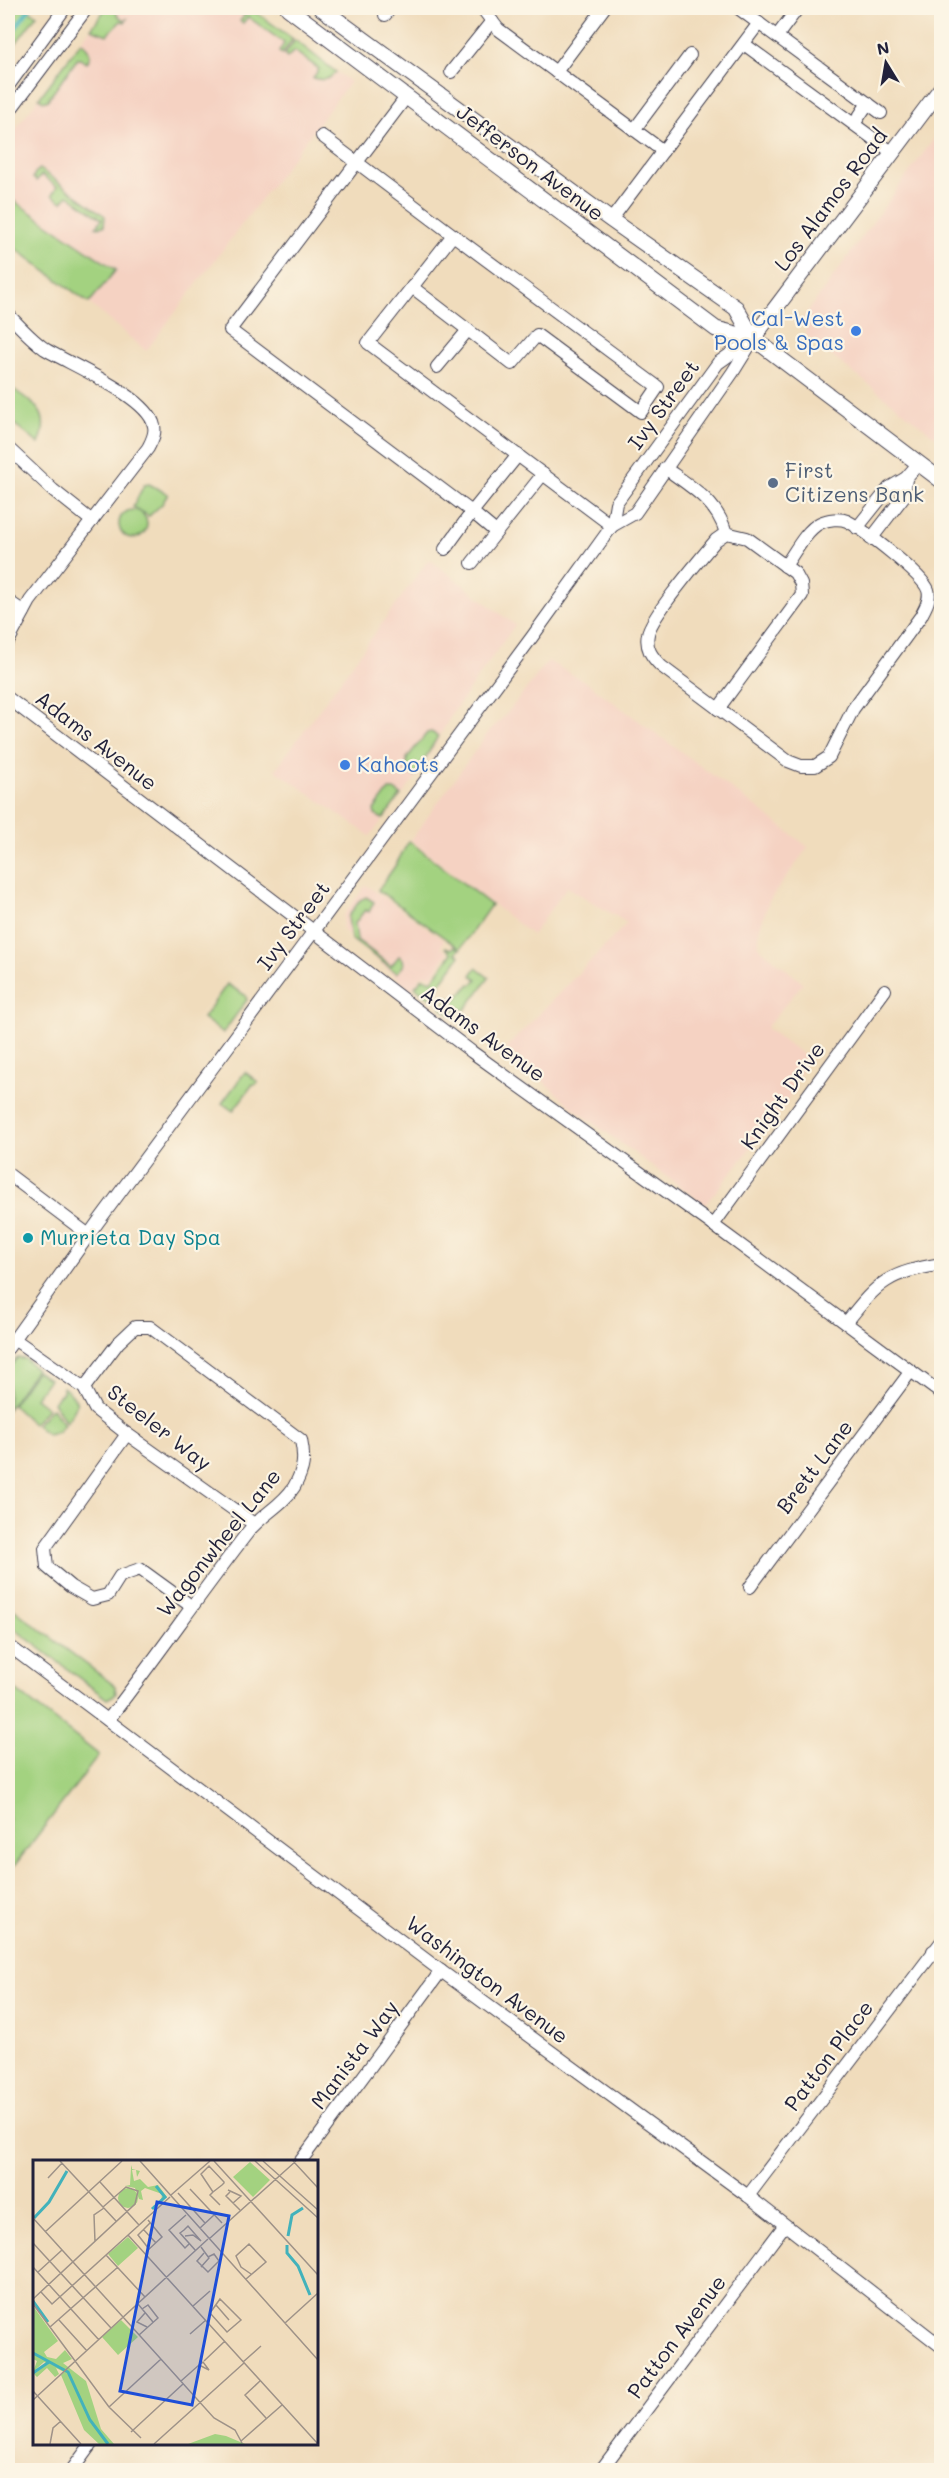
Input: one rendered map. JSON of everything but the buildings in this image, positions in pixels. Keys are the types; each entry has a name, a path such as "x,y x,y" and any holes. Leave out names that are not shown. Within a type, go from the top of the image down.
{"main road":[{"name":"Jefferson Avenue","path":"288,8 716,329 753,338"},
{"name":"Jefferson Avenue","path":"321,8 611,220 736,308 753,338 942,481"},
{"path":"353,56 362,51 387,66 397,65"},
{"name":"Los Alamos Road","path":"753,338 942,87"}],"street":[{"path":"8,86 64,8"},
{"path":"8,113 87,8"},
{"path":"482,8 498,29 663,151"},
{"path":"556,72 604,8"},
{"path":"738,8 881,112"},
{"path":"777,36 798,8"},
{"path":"451,72 492,21"},
{"path":"611,220 759,23"},
{"path":"744,44 893,153"},
{"path":"634,130 690,55"},
{"path":"407,96 230,330 496,532"},
{"path":"854,124 868,103"},
{"path":"322,136 658,387 641,412 537,335 512,364 412,288"},
{"path":"453,235 368,344 612,526"},
{"path":"8,314 46,350 95,374 143,408 155,427 154,437 148,448 24,612 8,642"},
{"path":"437,367 468,330"},
{"name":"Ivy Street","path":"11,1344 612,526 635,513 733,372 753,338"},
{"name":"Ivy Street","path":"612,526 616,503 718,363 753,338"},
{"path":"8,448 53,490 92,521"},
{"path":"445,549 518,455"},
{"path":"857,528 889,488 906,478 918,464"},
{"path":"665,468 712,504 726,533"},
{"path":"472,562 543,474"},
{"path":"871,539 904,496 906,478"},
{"path":"726,533 710,547 651,624 647,635 648,649 661,666 788,761 815,766 829,758 853,709 921,616 928,604 928,591 921,578 910,568 846,520 832,519 819,523 785,566"},
{"path":"718,709 802,595 801,584 795,573 747,538 726,533"},
{"path":"8,601 24,612"},
{"name":"Adams Avenue","path":"8,698 472,1052 713,1225 942,1394"},
{"name":"Knight Drive","path":"713,1225 885,990"},
{"path":"8,1174 89,1235"},
{"path":"846,1323 867,1296 886,1279 909,1270 942,1264"},
{"name":"Wagonwheel Lane","path":"84,1388 118,1343 135,1327 150,1327 301,1440 305,1461 293,1488 275,1508 254,1524 108,1720"},
{"name":"Steeler Way","path":"11,1344 84,1388 95,1408 127,1434 254,1524"},
{"name":"Brett Lane","path":"750,1587 911,1371"},
{"path":"127,1434 45,1548 47,1567 70,1587 92,1599 108,1595 120,1576 140,1569 191,1606"},
{"name":"Washington Avenue","path":"8,1645 441,1971 748,2196 942,2347"},
{"name":"Patton Place","path":"748,2196 937,1955 942,1941"},
{"name":"Manista Way","path":"301,2160 441,1971"},
{"name":"Patton Avenue","path":"602,2470 784,2226"},
{"path":"72,2470 91,2445"}],"shaded area":[{"path":"106,8 250,8 350,82 146,351 89,303 116,270 8,197 8,139"},
{"path":"941,129 941,441 806,336 803,318"},
{"path":"429,559 515,625 452,714 418,775 370,836 275,770"},
{"path":"548,661 586,682 808,847 769,901 759,930 759,947 803,983 766,1028 808,1058 784,1107 705,1205 573,1108 506,1048 627,923 567,887 532,935 411,840 490,730 505,716"},
{"path":"366,885 444,940 441,947 448,953 432,977 424,974 411,990 343,930 343,916"}],"green space":[{"path":"17,8 25,8 37,15 8,54 8,21"},
{"path":"106,8 115,8 117,15 124,20 127,19 125,22 121,21 107,35 91,29"},
{"path":"235,8 250,8 293,39 282,54 279,52 284,43 248,17 243,23 240,21 245,15"},
{"path":"295,40 336,72 326,79 313,78 319,69 294,51 287,58 284,55"},
{"path":"81,42 89,51 90,57 87,63 78,58 47,101 43,101 39,98"},
{"path":"40,169 105,216 104,226 96,227 102,219 68,195 62,202 52,195 57,187 42,175 36,181 33,178"},
{"path":"8,197 116,270 89,303 8,243"},
{"path":"8,385 32,403 42,415 43,432 39,444 8,419"},
{"path":"149,484 168,494 162,504 149,516 133,507 144,485"},
{"path":"133,510 143,514 147,524 143,534 133,538 123,534 119,524 123,514"},
{"path":"431,732 438,736 415,776 407,771 407,758 427,733"},
{"path":"389,790 394,790 401,795 383,819 375,815 374,810"},
{"path":"409,841 491,905 460,949 378,890"},
{"path":"366,897 374,902 369,912 365,910 355,923 357,940 391,966 399,956 403,959 404,965 397,973 351,939 348,917 360,900"},
{"path":"455,946 459,949 456,953 460,956 430,998 415,987 423,978 432,981 452,953 445,947 452,949"},
{"path":"476,968 489,978 465,1010 456,1009 451,1015 441,1008 449,997 454,1001 470,984 472,985 477,979 471,975"},
{"path":"227,984 245,995 247,1000 223,1033 203,1018"},
{"path":"245,1072 258,1082 253,1084 233,1111 222,1103"},
{"path":"17,1358 25,1359 36,1369 8,1409 8,1370"},
{"path":"36,1371 49,1379 35,1398 48,1408 33,1424 12,1405"},
{"path":"63,1387 76,1400 76,1407 66,1422 53,1402 63,1392"},
{"path":"52,1408 64,1424 58,1432 48,1435 36,1425"},
{"path":"8,1605 115,1686 116,1694 107,1699 8,1624"},
{"path":"8,1684 99,1755 8,1874"}],"waterway":[{"path":"8,38 30,8"}],"place":[{"name":"Cal-West Pools & Spas","path":"856,331"},
{"name":"First Citizens Bank","path":"773,483"},
{"name":"Kahoots","path":"345,765"},
{"name":"Murrieta Day Spa","path":"28,1238"}]}
